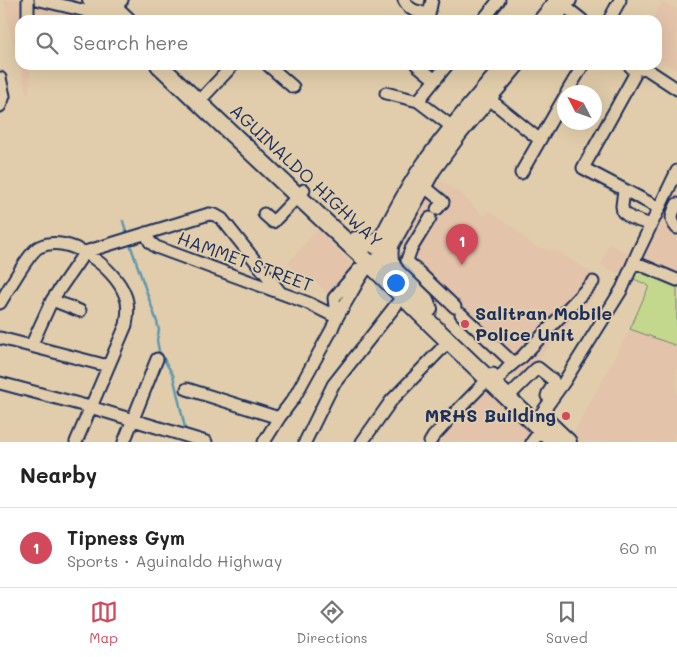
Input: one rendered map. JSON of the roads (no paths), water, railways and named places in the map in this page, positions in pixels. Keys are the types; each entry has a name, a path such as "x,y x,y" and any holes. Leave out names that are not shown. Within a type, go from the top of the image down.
{"highway":[{"path":"91,0 113,9"},
{"name":"AGUINALDO HIGHWAY","path":"165,70 372,260 429,309 499,380 554,442"},
{"name":"AGUINALDO HIGHWAY","path":"179,70 301,193 356,240 403,296 449,341 499,380"},
{"path":"356,240 370,244 385,243 392,267 425,300 429,309"},
{"name":"AGUINALDO HIGHWAY","path":"539,424 568,442"}],"main road":[{"path":"547,15 562,2"},
{"path":"556,15 562,2"},
{"path":"485,96 501,70"},
{"path":"372,260 385,243 419,182 433,170 456,130 485,96 512,70"}],"street":[{"path":"28,0 28,15"},
{"path":"40,0 113,9"},
{"path":"404,0 404,3 411,10 423,15"},
{"path":"428,15 432,0"},
{"path":"487,15 499,0"},
{"path":"612,15 620,0"},
{"path":"562,2 576,15"},
{"path":"205,95 228,70"},
{"path":"274,70 293,87"},
{"path":"422,70 434,79"},
{"path":"418,101 442,70"},
{"path":"571,85 580,70"},
{"path":"632,70 634,76 583,168 659,208"},
{"path":"648,70 677,89"},
{"path":"0,78 4,96 0,106"},
{"path":"386,93 418,101 456,130"},
{"path":"485,96 540,140"},
{"path":"521,173 557,110"},
{"path":"539,424 622,289 659,208 672,193 677,171"},
{"path":"419,182 443,202 411,249 407,260 458,310 517,360"},
{"path":"624,190 623,212 651,226"},
{"path":"264,214 273,222 301,193"},
{"path":"677,204 672,217 673,223 677,228"},
{"path":"31,346 52,300 85,252 209,214 222,219 280,292"},
{"name":"HAMMET STREET","path":"146,234 150,242 156,247 280,292 336,317"},
{"path":"0,303 38,248 48,244 61,243 85,252 102,265 115,277 126,295 128,304 126,325 76,442"},
{"path":"264,442 294,398 332,329 336,317 372,260"},
{"path":"634,262 677,280"},
{"path":"430,442 454,414 499,380 582,289 593,282"},
{"path":"305,442 333,385 403,296"},
{"path":"52,300 80,311"},
{"path":"0,338 108,366"},
{"path":"362,442 391,401 449,341"},
{"path":"124,442 157,359"},
{"path":"499,380 540,369 553,380 553,387 547,394 539,424"},
{"path":"0,383 134,420 173,437 206,442"},
{"path":"187,389 279,418"}],"waterway":[{"path":"123,221 127,235"},
{"path":"130,244 157,322 159,351 173,375 185,428"}],"place":[{"name":"Tipness Gym","path":"462,265"},
{"name":"Salitran Mobile Police Unit","path":"465,324"},
{"name":"MRHS Building","path":"566,416"}]}
